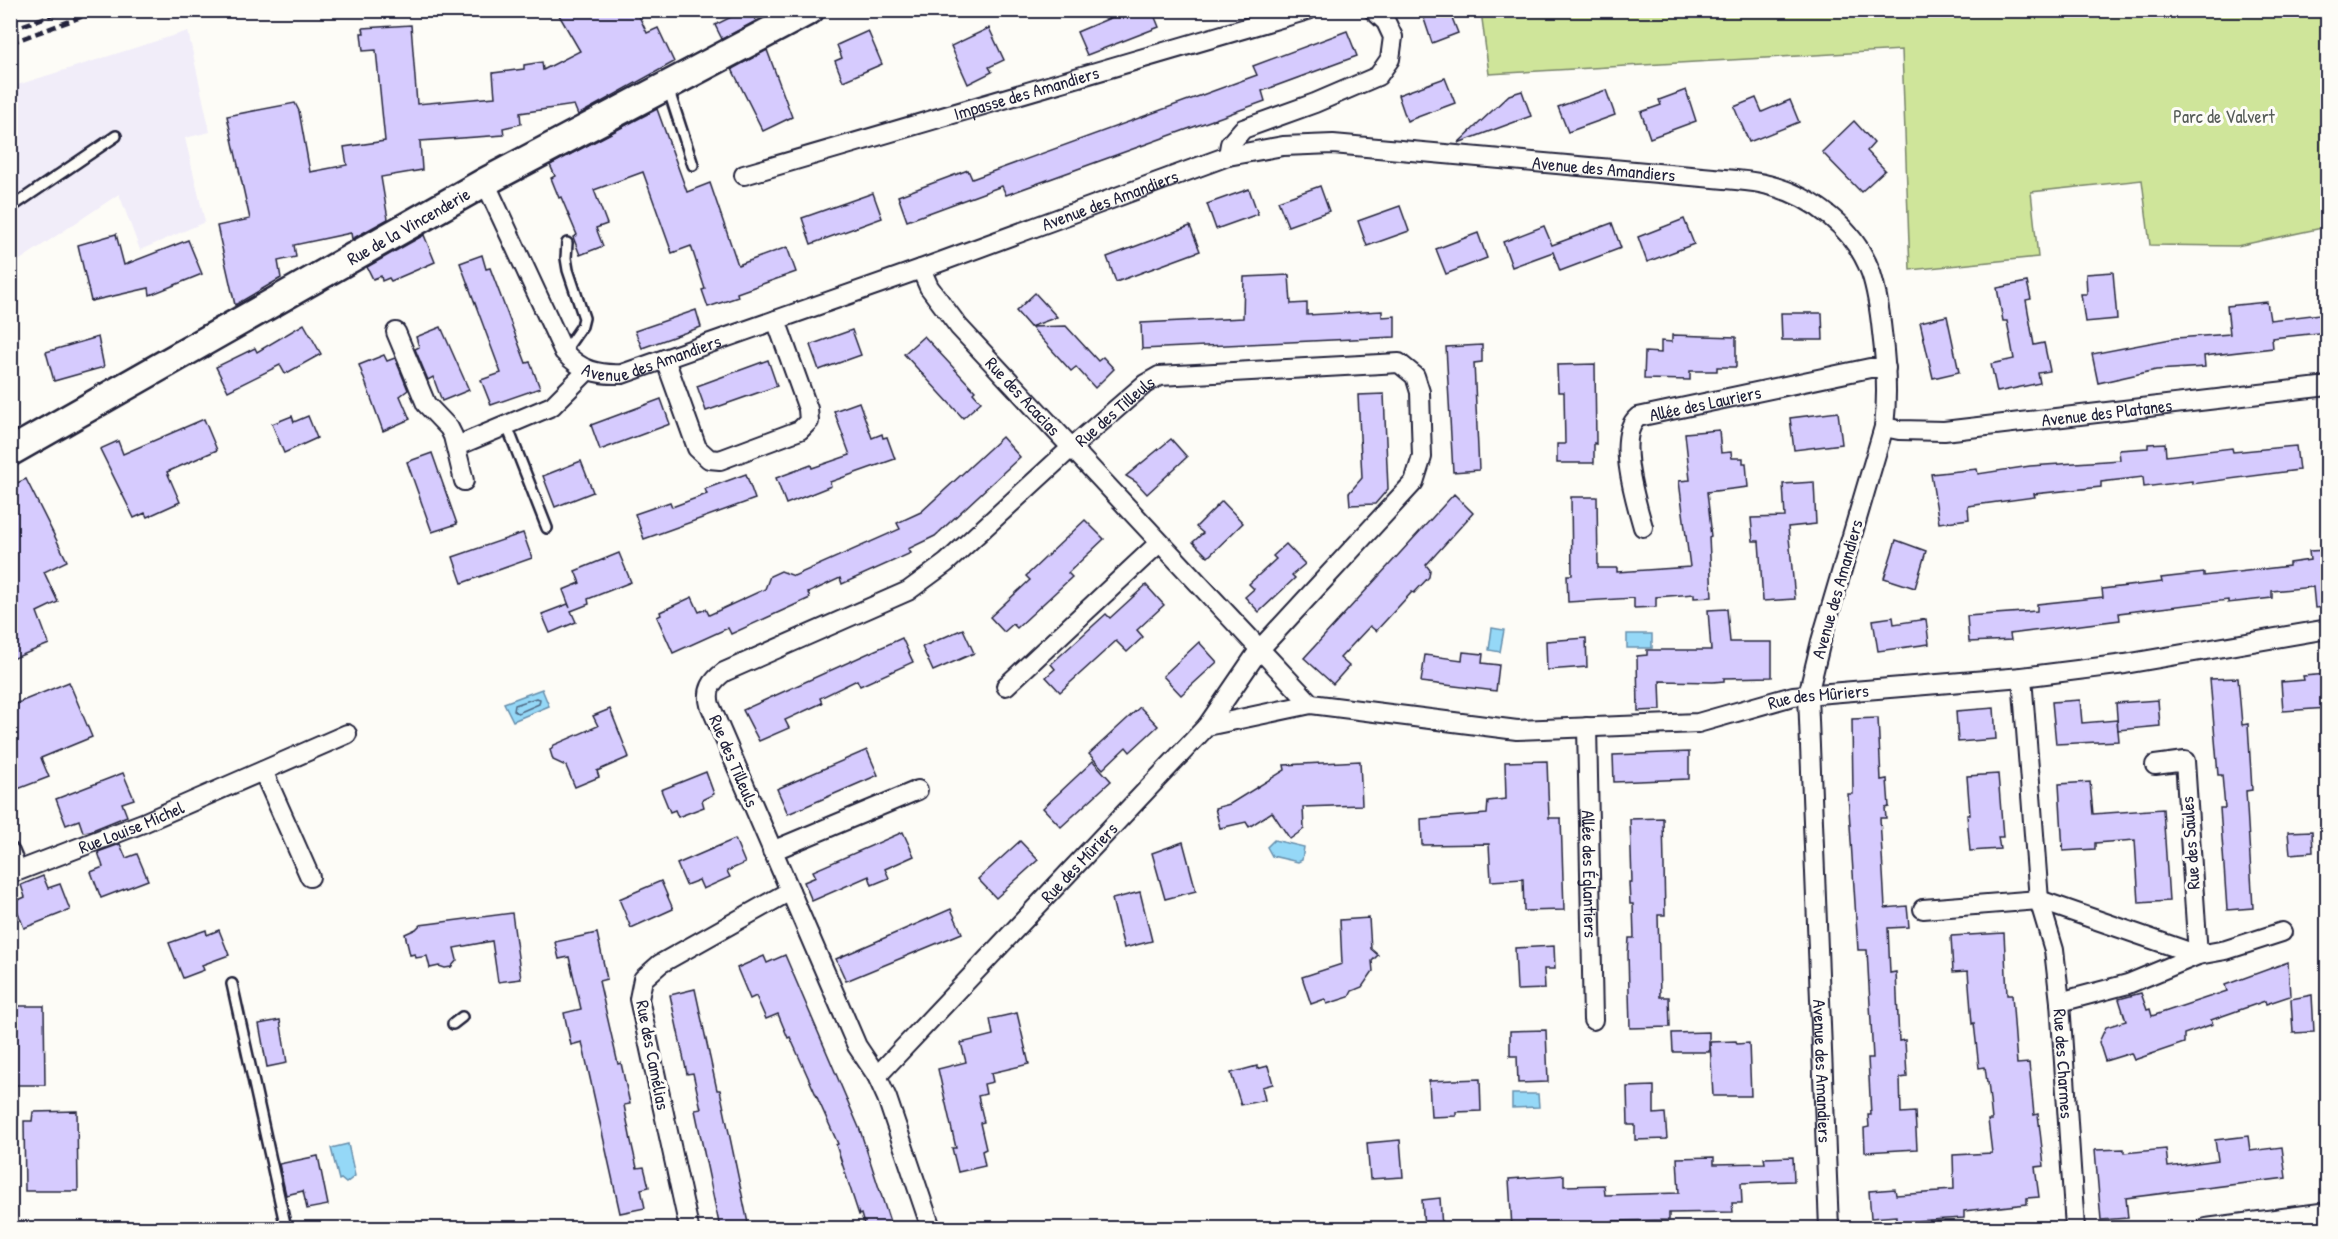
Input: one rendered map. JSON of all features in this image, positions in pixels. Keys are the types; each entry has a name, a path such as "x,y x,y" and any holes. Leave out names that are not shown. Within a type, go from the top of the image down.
{"main road":[{"name":"Rue de la Vincenderie","path":"10,452 485,182 810,10"}],"street":[{"name":"Impasse des Amandiers","path":"744,175 1308,10"},
{"path":"1228,156 1230,144 1243,129 1316,103 1378,76 1390,59 1393,37 1386,22 1373,10"},
{"name":"Avenue des Amandiers","path":"485,182 564,352 572,361 587,371 604,375 622,374 665,359 921,269 1228,156 1283,146 1333,144 1768,184 1801,196 1823,210 1844,229 1860,251 1871,274 1881,321 1887,399 1884,427 1821,641 1808,695 1829,1228"},
{"name":"Rue des Acacias","path":"921,269 929,286 954,320 1258,650"},
{"path":"665,359 698,448 709,459 720,460 800,430 809,421 808,409 776,320"},
{"path":"396,332 426,404 449,428 457,446 464,481"},
{"name":"Rue des Tilleuls","path":"931,1228 891,1108 877,1076 857,1046 710,705 707,696 715,679 724,672 908,591 946,563 1071,448 1145,384 1159,376 1399,363 1415,376 1420,392 1422,457 1414,482 1258,650 1207,726"},
{"name":"Allée des Lauriers","path":"1643,527 1630,484 1629,435 1632,422 1638,417 1870,368 1886,368"},
{"path":"457,446 552,406 587,371"},
{"name":"Avenue des Platanes","path":"1884,427 1899,430 1944,431 2328,386"},
{"path":"1006,686 1159,543"},
{"name":"Rue des Mûriers","path":"877,1076 1207,726 1311,704 1508,729 1698,723 1793,696 2022,677 2125,664 2328,629"},
{"path":"1258,650 1311,704"},
{"name":"Rue des Charmes","path":"2022,677 2039,900 2054,951 2060,1002 2075,1228"},
{"name":"Allée des Églantiers","path":"1587,727 1593,1020"},
{"name":"Rue Louise Michel","path":"10,852 18,871 144,823 347,734"},
{"name":"Rue des Saules","path":"2155,765 2185,761 2198,955"},
{"path":"263,771 310,877"},
{"path":"772,851 918,789"},
{"name":"Rue des Camélias","path":"689,1228 639,999 643,979 660,964 790,891"},
{"path":"1923,909 2039,900 2198,955"},
{"path":"2060,1002 2128,984 2198,955 2226,950 2282,932"},
{"path":"2206,1228 2328,1212"}],"lane":[{"path":"667,86 693,165"},
{"path":"10,208 116,136"},
{"path":"564,352 582,327 584,318 568,270 567,243"},
{"path":"507,426 547,528"},
{"path":"232,984 286,1228"},
{"path":"453,1024 462,1017"}],"shaded area":[{"path":"188,31 210,132 185,138 205,222 140,250 119,194 11,266 11,87"}],"green space":[{"name":"Parc de Valvert","path":"1481,11 2327,11 2327,227 2237,246 2150,245 2142,180 2031,192 2038,257 1910,270 1902,50 1489,74"}],"water":[{"path":"1492,628 1504,630 1500,652 1489,650"},
{"path":"1627,634 1652,634 1652,648 1627,648"},
{"path":"542,689 549,706 513,721 504,703"},
{"path":"1274,840 1304,847 1302,860 1298,862 1272,856 1267,847"},
{"path":"1512,1094 1538,1094 1539,1107 1512,1108"},
{"path":"348,1144 355,1176 346,1183 339,1180 331,1148"}],"building":[{"path":"556,10 636,10 647,33 658,28 674,62 578,115 574,105 520,113 521,124 503,128 504,135 420,141 422,170 381,177 388,219 352,239 351,233 294,245 296,257 278,261 281,278 235,305 217,226 250,219 227,116 295,103 299,111 310,172 347,165 344,147 385,141 376,50 363,51 361,33 364,33 363,28 411,25 417,104 495,97 493,73 524,69 524,65 542,62 543,70 580,51"},
{"path":"745,10 752,10 756,21 722,39 715,25"},
{"path":"1129,10 1152,10 1159,27 1087,55 1077,32"},
{"path":"1421,10 1449,10 1458,33 1432,43"},
{"path":"989,28 1004,60 989,67 992,72 968,84 951,46"},
{"path":"868,31 882,64 843,81 835,61 842,58 837,45"},
{"path":"1347,31 1357,56 1262,91 1265,101 1006,195 1002,186 907,221 898,196 968,170 972,179 1257,75 1253,66"},
{"path":"767,50 792,117 763,131 732,69"},
{"path":"1445,78 1455,103 1407,121 1398,95"},
{"path":"1606,90 1615,115 1568,132 1558,107"},
{"path":"1686,90 1696,121 1650,138 1641,112 1661,105 1659,100"},
{"path":"1522,91 1531,116 1458,143 1509,95"},
{"path":"1756,98 1762,112 1790,100 1799,122 1749,142 1734,107"},
{"path":"657,109 687,192 710,183 738,265 787,247 796,272 737,293 738,297 708,307 702,290 705,289 691,246 672,253 643,172 594,190 607,224 596,228 603,246 580,255 573,237 577,235 551,178 555,176 550,165"},
{"path":"1854,121 1874,143 1867,151 1885,170 1861,192 1822,152"},
{"path":"1320,186 1329,211 1288,226 1278,201"},
{"path":"1249,189 1258,214 1216,229 1207,204"},
{"path":"873,193 882,218 811,244 802,218"},
{"path":"1400,206 1409,231 1367,246 1358,221"},
{"path":"1684,219 1694,244 1647,262 1638,237"},
{"path":"1612,223 1621,248 1560,271 1553,252 1512,267 1503,242 1544,226 1552,245"},
{"path":"1190,226 1200,251 1116,282 1107,257"},
{"path":"1478,233 1487,258 1446,274 1436,249"},
{"path":"116,234 124,265 188,240 202,274 150,295 149,288 91,301 78,245"},
{"path":"424,235 435,262 391,281 389,278 382,281 381,276 373,279 367,267"},
{"path":"482,255 486,269 490,268 526,363 530,362 540,388 491,405 481,380 501,373 460,263"},
{"path":"2113,272 2117,319 2085,322 2081,294 2087,294 2086,274"},
{"path":"1289,275 1291,304 1307,303 1307,315 1382,311 1382,317 1395,316 1395,337 1142,349 1141,323 1243,318 1244,277"},
{"path":"2027,282 2031,299 2026,300 2034,345 2044,343 2050,371 2038,373 2040,383 1997,392 1991,364 2014,359 2007,321 2003,321 1997,288"},
{"path":"1035,293 1057,317 1030,327 1016,311"},
{"path":"2267,302 2270,320 2328,313 2328,332 2272,338 2273,348 2204,356 2205,367 2156,370 2098,383 2092,354 2176,338 2230,334 2227,306"},
{"path":"696,310 701,327 642,348 635,331"},
{"path":"1781,313 1822,313 1823,340 1782,340"},
{"path":"1947,316 1959,372 1933,378 1920,322"},
{"path":"304,324 321,354 285,374 280,365 228,391 216,367 255,348 257,352"},
{"path":"1066,326 1098,361 1103,357 1114,369 1095,388 1076,367 1071,371 1031,327"},
{"path":"441,327 469,390 442,401 433,377 428,380 415,349 419,347 416,337"},
{"path":"852,330 861,355 819,370 810,345"},
{"path":"1672,335 1736,337 1736,367 1717,367 1717,371 1690,371 1690,380 1644,379 1645,352 1661,353 1661,341 1672,342"},
{"path":"924,336 975,391 973,393 981,402 963,418 904,354"},
{"path":"98,337 104,367 54,381 46,352"},
{"path":"1482,345 1482,362 1474,363 1479,470 1453,472 1446,347"},
{"path":"384,355 387,361 395,358 408,390 400,396 410,419 383,431 359,365"},
{"path":"768,360 777,386 706,411 697,386"},
{"path":"1595,364 1596,444 1594,443 1594,463 1557,463 1557,444 1565,444 1564,392 1558,392 1557,365"},
{"path":"1384,394 1388,489 1375,504 1350,505 1349,493 1362,478 1358,395"},
{"path":"661,399 670,424 600,450 591,425"},
{"path":"859,402 872,438 882,434 883,438 887,437 895,459 830,482 831,486 786,504 776,478 811,465 812,468 850,455 834,411"},
{"path":"1838,412 1842,444 1794,450 1790,418"},
{"path":"292,416 294,422 308,416 317,438 284,453 272,424"},
{"path":"204,419 217,450 167,472 180,502 147,517 145,513 134,518 100,449 118,441 123,454"},
{"path":"1719,430 1721,453 1731,452 1732,458 1743,458 1743,463 1746,463 1748,487 1707,492 1711,528 1709,537 1712,597 1694,598 1694,594 1656,597 1656,607 1634,608 1634,598 1568,602 1567,575 1572,575 1571,497 1597,497 1598,568 1617,568 1617,572 1690,567 1679,481 1690,480 1685,433"},
{"path":"1002,437 1020,457 935,536 908,549 911,553 842,584 840,578 808,593 810,598 731,634 728,628 673,653 657,617 661,615 660,612 692,597 699,612 706,609 709,615 765,589 770,576 781,571 794,576 900,529 897,523 921,512"},
{"path":"1171,439 1187,457 1147,494 1136,482 1126,476"},
{"path":"2165,443 2166,456 2232,448 2233,452 2296,446 2299,470 2192,484 2192,481 2144,487 2143,477 2101,482 2101,487 2034,494 2035,497 1968,506 1969,519 1939,523 1931,474 1977,469 1978,474 2030,466 2120,460 2119,450 2148,448 2148,444"},
{"path":"432,453 457,524 432,532 407,462"},
{"path":"581,461 593,492 555,507 543,476"},
{"path":"746,474 755,499 644,539 635,514 670,502 672,507 707,494 705,489"},
{"path":"26,479 67,561 44,572 58,602 37,612 49,644 10,660 10,486"},
{"path":"1814,482 1816,524 1788,527 1795,599 1763,601 1759,541 1753,541 1751,518 1785,517 1783,484"},
{"path":"1454,494 1473,513 1426,565 1430,570 1429,577 1376,631 1370,626 1340,658 1349,666 1333,684 1304,658"},
{"path":"1222,501 1243,523 1208,557 1193,542 1203,533 1196,527"},
{"path":"1085,520 1104,539 1068,573 1072,577 1017,628 1013,624 1004,632 990,617 1030,580 1026,576"},
{"path":"523,533 532,558 462,583 453,557"},
{"path":"1896,540 1926,551 1915,588 1884,578"},
{"path":"1286,544 1305,564 1292,575 1295,578 1259,612 1245,597 1254,589 1249,584 1276,559 1273,556"},
{"path":"2328,550 2328,607 2315,608 2313,587 2272,591 2272,598 2228,603 2228,600 2119,613 2120,620 2010,634 2011,640 1969,642 1967,616 2037,611 2037,604 2103,597 2102,589 2162,582 2161,578 2204,573 2204,576 2289,566 2289,563 2310,560 2309,551"},
{"path":"619,553 631,582 588,599 589,604 571,611 576,622 550,633 542,614 568,604 570,608 563,590 580,583 575,571"},
{"path":"1146,585 1164,605 1137,630 1143,637 1127,652 1116,641 1060,692 1046,677 1055,669 1051,664 1106,614 1110,618"},
{"path":"1727,609 1730,642 1772,642 1772,677 1724,678 1724,681 1713,682 1660,681 1661,710 1638,711 1637,656 1647,655 1647,650 1711,650 1708,610"},
{"path":"1893,617 1894,624 1926,619 1929,644 1878,651 1873,620"},
{"path":"963,629 974,653 933,671 922,647"},
{"path":"902,638 913,662 860,686 857,680 820,698 822,703 785,720 789,728 759,741 743,710"},
{"path":"1586,638 1587,667 1547,670 1546,641"},
{"path":"1199,642 1217,662 1181,695 1163,676"},
{"path":"1463,652 1483,654 1482,663 1499,665 1496,691 1421,682 1425,655 1462,660"},
{"path":"2328,674 2328,708 2283,711 2281,682 2304,680 2303,676"},
{"path":"2238,678 2242,725 2248,724 2252,790 2246,791 2253,908 2227,910 2220,808 2225,808 2222,775 2218,775 2210,679"},
{"path":"69,682 92,737 41,758 49,777 10,792 10,706"},
{"path":"2080,700 2082,723 2117,720 2119,741 2056,744 2052,702"},
{"path":"2158,700 2160,726 2118,730 2116,703"},
{"path":"1140,707 1158,726 1130,752 1126,747 1103,769 1089,754"},
{"path":"1994,708 1996,739 1958,742 1956,711"},
{"path":"610,709 629,757 597,771 599,777 575,787 566,766 553,760 550,750 554,745 598,726 593,716"},
{"path":"1878,718 1881,780 1887,779 1889,807 1885,808 1886,818 1880,818 1885,908 1907,906 1909,927 1888,928 1890,973 1896,972 1899,1041 1905,1040 1907,1077 1900,1078 1901,1113 1915,1112 1917,1149 1865,1152 1864,1128 1869,1127 1868,1115 1871,1115 1868,1058 1873,1058 1867,950 1858,950 1848,794 1853,794 1852,719"},
{"path":"867,750 878,775 788,814 777,789"},
{"path":"1689,752 1689,779 1614,782 1613,755"},
{"path":"1093,761 1111,781 1061,827 1043,808"},
{"path":"1360,761 1362,805 1303,807 1304,829 1290,839 1272,812 1249,827 1246,822 1220,828 1215,808 1230,804 1285,770 1284,765"},
{"path":"1547,761 1549,818 1561,818 1564,910 1524,911 1523,879 1491,881 1489,844 1422,845 1421,819 1487,814 1488,801 1506,799 1505,762"},
{"path":"706,772 714,794 702,800 704,807 678,817 675,810 670,812 661,790"},
{"path":"123,773 134,799 122,803 127,816 90,831 83,832 79,820 66,825 56,799"},
{"path":"1998,774 2003,837 1998,837 2000,849 1970,851 1967,776"},
{"path":"2090,782 2093,814 2163,809 2169,901 2139,903 2135,840 2095,843 2095,849 2063,851 2059,784"},
{"path":"1663,818 1665,915 1658,915 1660,997 1669,997 1670,1027 1630,1028 1628,954 1629,938 1634,938 1633,904 1630,904 1629,882 1632,882 1630,819"},
{"path":"2312,831 2313,852 2290,854 2288,832"},
{"path":"903,832 914,856 885,869 889,878 872,885 869,876 812,901 804,882 816,877 813,871"},
{"path":"735,839 745,863 727,871 730,877 703,889 699,880 686,885 677,864"},
{"path":"1020,841 1038,860 996,898 978,879"},
{"path":"1183,842 1196,891 1165,899 1152,853"},
{"path":"120,844 126,858 137,854 148,880 101,898 91,872 103,867 98,852"},
{"path":"43,876 48,888 60,884 70,910 24,928 14,902 25,897 21,885"},
{"path":"661,881 673,909 631,928 619,899"},
{"path":"1140,892 1152,941 1124,948 1112,899"},
{"path":"951,909 962,933 846,981 836,959"},
{"path":"512,913 521,979 498,982 492,941 454,948 457,960 451,967 430,968 427,956 416,958 415,954 410,955 405,934 420,925"},
{"path":"1369,918 1371,949 1378,955 1372,961 1373,971 1362,987 1352,991 1349,997 1327,1004 1325,999 1311,1004 1302,977 1342,964 1340,920"},
{"path":"206,930 207,935 219,930 229,955 202,965 204,970 183,978 169,943"},
{"path":"597,933 607,979 599,981 618,1064 621,1063 630,1104 624,1105 631,1141 637,1168 644,1167 649,1187 641,1189 645,1208 620,1213 582,1042 571,1045 564,1013 581,1009 569,957 559,959 555,942"},
{"path":"2004,933 2007,995 2012,995 2017,1064 2029,1063 2034,1115 2038,1114 2044,1166 2035,1167 2039,1197 2027,1198 2027,1204 1964,1211 1964,1218 1896,1222 1896,1216 1871,1218 1869,1191 1895,1189 1896,1195 1954,1189 1953,1155 1992,1153 1988,1120 1992,1120 1988,1082 1985,1067 1979,1068 1974,1023 1972,1024 1968,971 1953,972 1951,936"},
{"path":"1554,946 1555,969 1544,969 1545,989 1517,990 1515,948"},
{"path":"785,955 860,1130 892,1228 865,1228 836,1145 838,1144 790,1037 788,1038 778,1014 766,1019 756,996 750,999 737,968 764,956 767,963"},
{"path":"2288,962 2290,996 2266,1004 2265,1001 2211,1020 2213,1024 2184,1034 2184,1043 2134,1060 2131,1053 2105,1061 2099,1042 2106,1027 2126,1021 2119,999 2141,993 2147,1010 2150,1009 2152,1016 2227,991 2225,985"},
{"path":"695,989 717,1090 720,1090 749,1228 720,1228 695,1110 701,1109 693,1073 687,1074 670,995"},
{"path":"2312,995 2314,1032 2293,1033 2291,999"},
{"path":"10,1006 44,1006 45,1085 10,1085"},
{"path":"1017,1013 1029,1064 991,1073 993,1082 984,1084 986,1094 978,1096 984,1122 980,1123 986,1149 982,1151 985,1166 958,1172 952,1148 956,1148 938,1069 966,1062 961,1043 993,1035 990,1019"},
{"path":"280,1020 287,1063 267,1067 259,1024"},
{"path":"1546,1030 1548,1082 1518,1083 1517,1056 1510,1056 1510,1031"},
{"path":"1709,1032 1709,1052 1673,1052 1672,1033"},
{"path":"1736,1041 1737,1044 1749,1043 1751,1096 1713,1096 1710,1042"},
{"path":"1257,1066 1257,1069 1268,1066 1273,1084 1262,1087 1265,1100 1241,1105 1231,1073"},
{"path":"1480,1079 1481,1111 1456,1112 1456,1116 1431,1117 1429,1081"},
{"path":"1654,1086 1654,1114 1665,1113 1667,1139 1635,1140 1635,1125 1628,1125 1627,1087"},
{"path":"77,1111 78,1191 25,1191 24,1121 32,1121 33,1112"},
{"path":"2248,1136 2250,1151 2282,1147 2286,1178 2126,1198 2128,1218 2101,1220 2095,1150 2124,1149 2124,1153 2166,1149 2168,1167 2218,1160 2215,1140"},
{"path":"1400,1140 1403,1177 1370,1179 1367,1143"},
{"path":"318,1156 328,1205 307,1209 303,1191 286,1195 279,1164"},
{"path":"1714,1157 1714,1164 1765,1163 1764,1158 1793,1157 1794,1181 1741,1183 1742,1203 1732,1203 1733,1212 1669,1213 1669,1220 1612,1221 1609,1228 1512,1228 1509,1179 1564,1175 1564,1186 1604,1185 1605,1195 1679,1193 1677,1158"},
{"path":"1440,1198 1442,1228 1424,1228 1422,1200"}],"railway":[{"path":"10,30 66,10"},
{"path":"10,43 100,10"}]}
